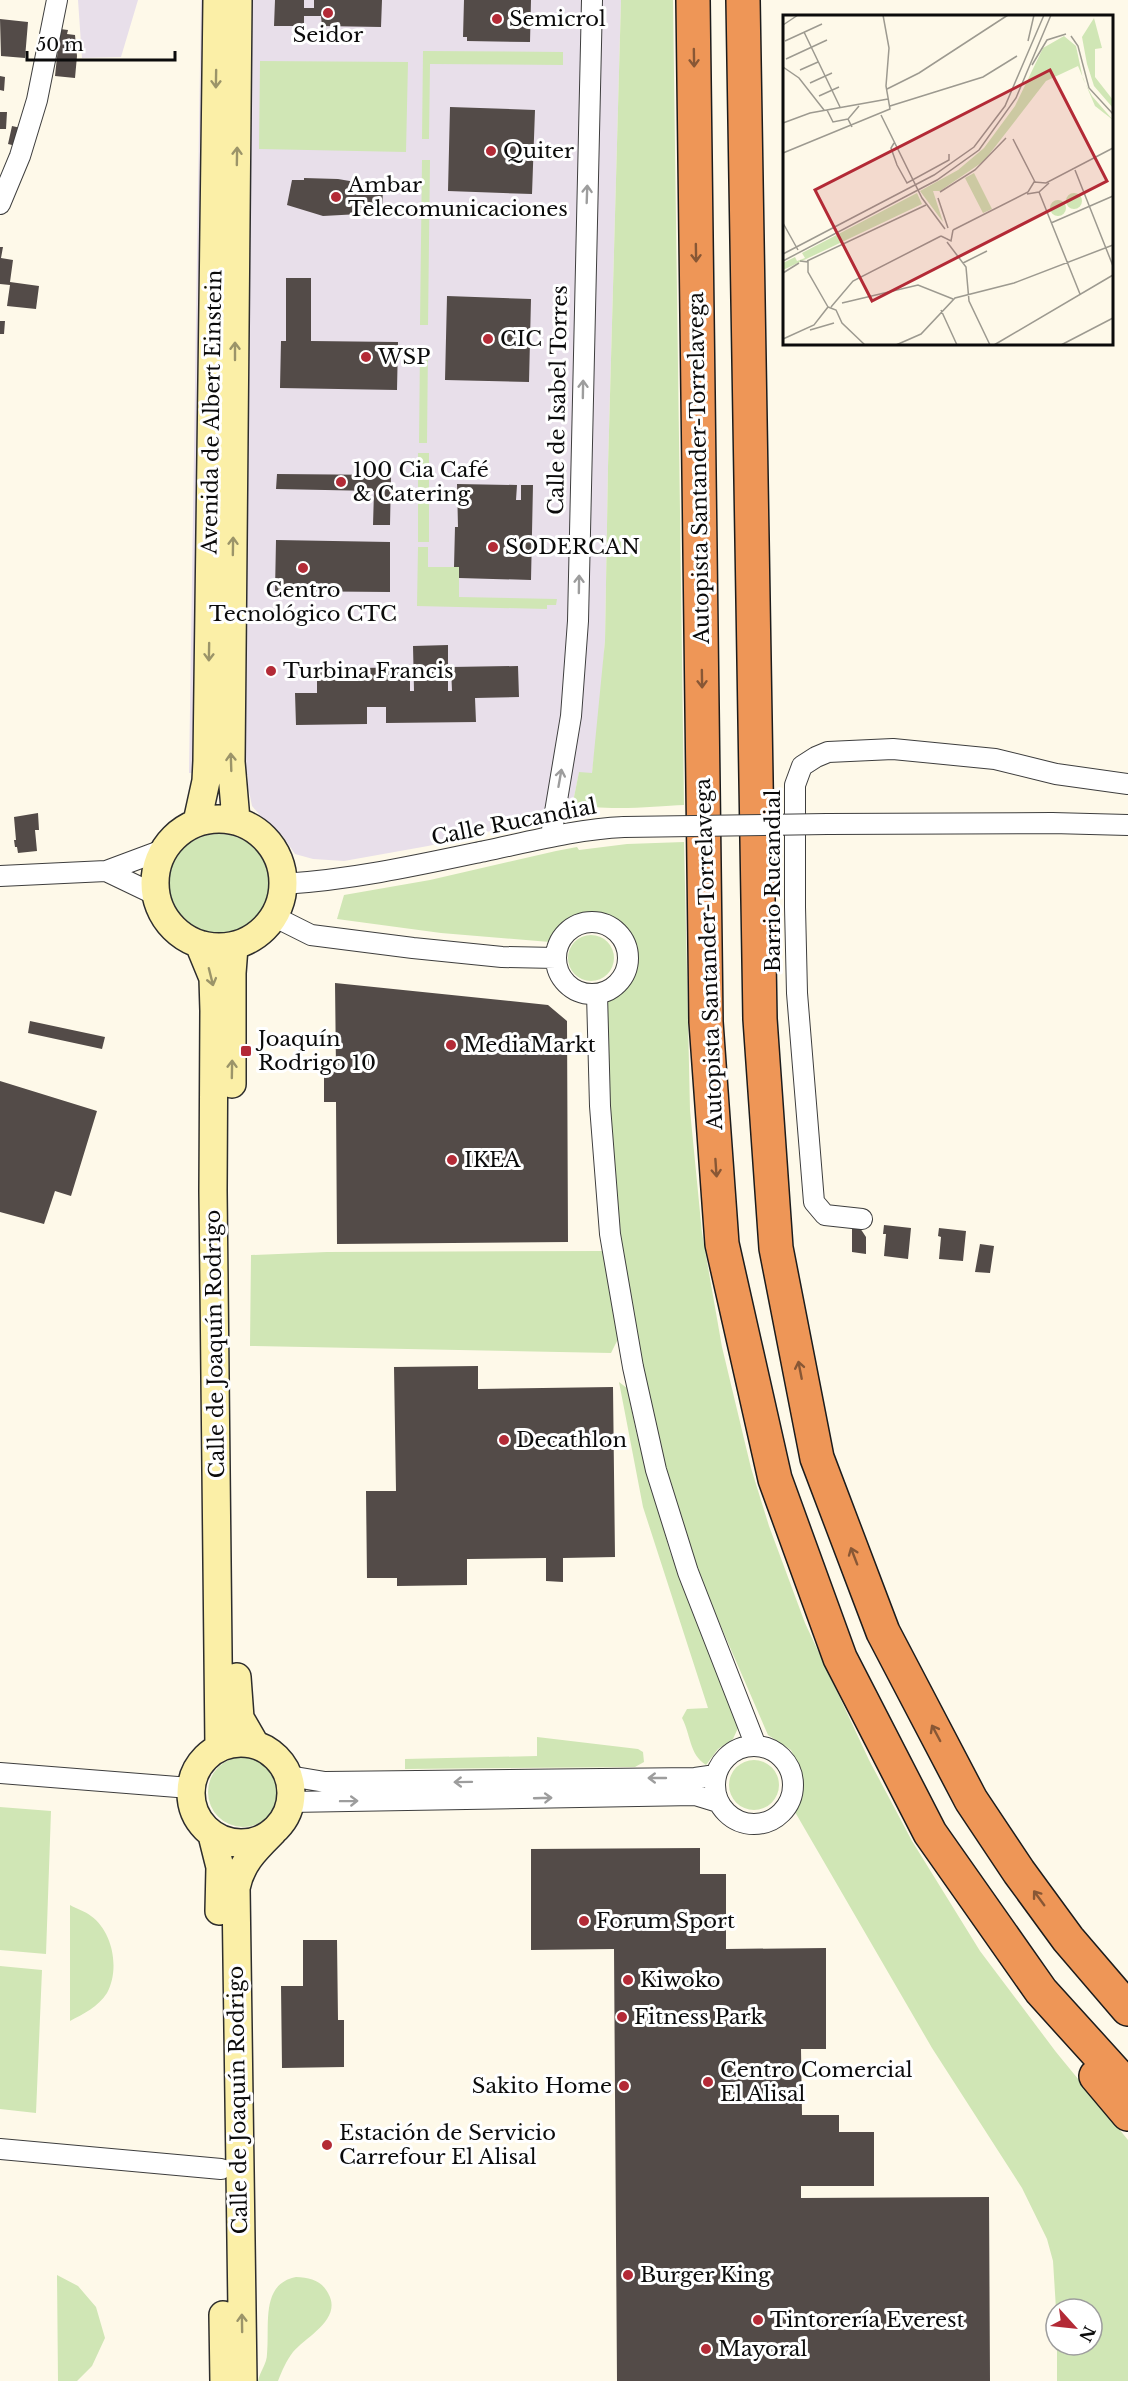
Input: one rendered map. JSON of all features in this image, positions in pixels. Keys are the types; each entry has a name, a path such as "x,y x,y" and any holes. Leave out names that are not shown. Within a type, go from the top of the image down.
{"highway":[{"name":"Autopista Santander-Torrelavega","path":"693,0 706,1022 722,1244 775,1479 840,1658 930,1833 1041,1991 1128,2087"},
{"path":"743,0 760,1019 776,1248 817,1458 883,1632 972,1800 1019,1872 1068,1939 1128,2009"},
{"path":"1068,1939 1128,1998"},
{"path":"1041,1991 1070,2038 1103,2085 1128,2115"}],"main road":[{"name":"Avenida de Albert Einstein","path":"197,822 207,781 217,0"},
{"name":"Avenida de Albert Einstein","path":"236,820 231,750 238,0"},
{"path":"236,820 260,834 270,845 280,866 283,884 281,897 273,916 257,934 234,947 199,944 179,934 168,923 160,910 156,895 155,875 165,849 180,832 197,822 236,820"},
{"name":"Calle de Joaquín Rodrigo","path":"199,944 213,978 214,1011 213,1191 219,1747"},
{"name":"Calle de Joaquín Rodrigo","path":"234,947 231,1172 238,1707 244,1727 255,1744"},
{"path":"233,1743 255,1744 280,1760 290,1789 284,1819 273,1832 260,1840 234,1843 212,1835 199,1822 194,1812 190,1788 199,1764 210,1753 219,1747 233,1743"},
{"name":"Calle de Joaquín Rodrigo","path":"243,2381 236,1888 248,1857 273,1832"},
{"name":"Calle de Joaquín Rodrigo","path":"212,1835 220,1867 224,2381"}],"street":[{"path":"0,204 20,156 37,100 57,0"},
{"name":"Calle de Isabel Torres","path":"551,836 571,716 578,621 592,0"},
{"name":"Barrio Rucandial","path":"862,1219 825,1215 814,1202 797,993 795,785 802,766 828,752 893,749 995,759 1056,774 1128,784"},
{"name":"Calle Rucandial","path":"283,884 321,881 424,864 590,828 827,824 1128,825"},
{"path":"0,876 106,871 165,849"},
{"path":"106,871 156,895"},
{"path":"273,916 310,934 502,957 556,958"},
{"path":"594,921 603,923 619,933 628,951 626,970 615,986 597,994 573,989 564,981 558,970 556,958 561,939 575,926 594,921"},
{"path":"597,994 600,1106 610,1234 633,1367 656,1470 688,1572 756,1746"},
{"path":"290,1789 703,1796 718,1802 731,1817 749,1824 769,1822 786,1809 793,1790 790,1768 776,1753 756,1746 744,1747 733,1752 721,1764 716,1775 715,1789 718,1802"},
{"path":"0,1773 190,1788"},
{"path":"290,1789 325,1782 695,1778 716,1775"},
{"path":"0,2149 221,2169"}],"shaded area":[{"path":"78,0 138,0 121,57 82,58"},
{"path":"201,0 621,0 605,641 600,710 592,773 579,773 573,802 533,821 428,846 344,861 313,859 295,854 282,835 252,806 248,775 189,773"}],"green space":[{"path":"621,0 673,0 684,805 612,808 573,802 579,772 592,773 605,641"},
{"path":"423,51 563,52 563,65 430,64 429,139 422,139"},
{"path":"260,61 408,62 406,152 259,149"},
{"path":"422,160 430,160 428,325 420,325"},
{"path":"420,347 428,347 427,443 419,443"},
{"path":"418,453 429,453 429,542 418,542"},
{"path":"418,547 428,547 428,567 459,567 459,597 557,599 556,605 547,605 547,609 417,606"},
{"path":"219,834 239,838 248,843 262,857 267,866 271,886 267,906 262,915 248,929 239,934 219,938 199,934 190,929 176,915 171,906 167,886 171,866 176,857 190,843 199,838"},
{"path":"684,842 690,1110 702,1233 722,1347 751,1468 769,1526 805,1623 869,1760 912,1841 980,1951 1056,2052 1128,2140 1128,2381 1057,2381 1057,2357 1104,2357 1104,2297 1055,2297 1053,2261 1047,2239 1022,2188 932,2048 795,1812 802,1774 791,1750 768,1735 703,1585 666,1476 632,1317 623,1256 608,1097 603,1000 621,986 630,975 634,961 633,948 628,936 611,918 599,914 586,914 572,919 550,942 441,933 337,919 344,895 430,880 577,847 579,850 627,844"},
{"path":"591,935 607,942 614,958 607,974 591,981 575,974 568,958 575,942"},
{"path":"604,1251 618,1339 611,1353 250,1346 251,1255 327,1252"},
{"path":"619,1382 627,1388 636,1431 670,1552 741,1726 733,1739 718,1749 706,1765 700,1761 693,1750 682,1718 687,1709 708,1708 643,1507"},
{"path":"537,1737 638,1749 643,1752 644,1762 635,1767 405,1769 405,1759 537,1756"},
{"path":"250,1757 263,1763 272,1772 276,1778 278,1792 276,1806 268,1817 257,1825 236,1827 218,1817 210,1806 208,1785 218,1767 229,1759"},
{"path":"754,1760 772,1767 779,1785 772,1803 754,1810 736,1803 729,1785 736,1767"},
{"path":"0,1807 51,1811 46,1954 0,1950"},
{"path":"70,1905 89,1914 105,1931 112,1951 113,1973 107,1993 103,1998 90,2010 70,2021"},
{"path":"0,1966 42,1970 36,2113 0,2109"},
{"path":"57,2275 78,2286 96,2307 105,2338 92,2366 77,2381 58,2381"},
{"path":"296,2277 310,2279 322,2285 328,2293 331,2311 321,2326 293,2352 278,2381 258,2381 267,2358 268,2319 272,2297 285,2281"}],"building":[{"name":"Seidor","path":"275,0 304,0 304,8 314,8 314,0 382,0 381,27 322,26 321,16 304,16 304,26 274,26"},
{"name":"Semicrol","path":"464,0 531,0 530,42 467,41 467,37 463,37"},
{"path":"0,19 28,22 25,58 1,56"},
{"path":"60,29 68,30 67,34 75,35 77,56 75,78 55,76"},
{"path":"0,76 5,77 4,91 0,90"},
{"name":"Quiter","path":"450,107 535,110 532,194 448,191"},
{"path":"0,112 7,112 6,129 0,129"},
{"path":"12,126 21,128 16,146 8,144"},
{"name":"Ambar Telecomunicaciones","path":"304,178 338,179 379,186 383,189 382,211 323,216 287,205 292,180 304,180"},
{"path":"0,247 3,247 1,258 13,260 10,282 39,286 36,309 7,306 10,285 0,284"},
{"path":"286,278 311,278 311,341 398,342 397,390 280,388 281,341 286,341"},
{"name":"CIC","path":"447,296 531,299 529,382 445,380"},
{"path":"0,321 5,321 4,334 0,334"},
{"path":"277,474 391,475 390,525 373,525 374,491 276,489"},
{"name":"SODERCAN","path":"457,484 517,485 516,500 521,500 521,485 533,485 531,580 459,578 459,567 454,567 455,527 458,527"},
{"path":"276,540 390,542 390,592 275,591"},
{"path":"448,645 448,691 452,691 451,667 518,666 519,697 475,698 476,722 386,723 386,707 367,707 367,724 296,725 295,693 317,693 317,669 410,667 410,691 414,691 413,646"},
{"path":"38,813 39,830 35,830 37,851 18,853 14,840 16,840 14,817"},
{"path":"335,983 548,1005 567,1021 568,1242 337,1244 336,1102 324,1102 324,1069 336,1069"},
{"path":"30,1021 105,1037 102,1049 28,1033"},
{"path":"0,1081 97,1111 71,1196 55,1191 44,1224 0,1212"},
{"path":"884,1225 911,1228 908,1259 884,1256 886,1234 883,1234"},
{"path":"852,1227 860,1228 866,1237 866,1254 852,1252"},
{"path":"939,1228 966,1231 963,1261 939,1259 941,1237 938,1236"},
{"path":"980,1244 994,1246 990,1273 975,1272"},
{"name":"Decathlon","path":"478,1366 478,1389 613,1387 615,1557 563,1558 563,1582 546,1581 546,1558 467,1559 467,1585 397,1586 397,1578 367,1578 366,1491 396,1491 394,1367"},
{"name":"Centro Comercial El Alisal","path":"700,1848 700,1874 726,1874 726,1949 826,1948 826,2049 801,2049 802,2115 839,2115 839,2132 874,2132 874,2186 801,2186 801,2198 989,2197 990,2381 617,2381 614,1949 531,1950 531,1849"},
{"path":"303,1940 337,1940 338,2020 344,2020 344,2067 282,2068 281,1986 303,1986"}],"place":[{"name":"Seidor","path":"328,13"},
{"name":"Semicrol","path":"497,19"},
{"name":"Quiter","path":"491,151"},
{"name":"Ambar Telecomunicaciones","path":"336,197"},
{"name":"CIC","path":"488,339"},
{"name":"WSP","path":"366,357"},
{"name":"100 Cia Café & Catering","path":"341,482"},
{"name":"SODERCAN","path":"493,547"},
{"name":"Centro Tecnológico CTC","path":"303,568"},
{"name":"Turbina Francis","path":"271,671"},
{"name":"MediaMarkt","path":"451,1045"},
{"name":"Joaquín Rodrigo 10","path":"246,1051"},
{"name":"IKEA","path":"452,1160"},
{"name":"Decathlon","path":"504,1440"},
{"name":"Forum Sport","path":"584,1921"},
{"name":"Kiwoko","path":"628,1980"},
{"name":"Fitness Park","path":"622,2017"},
{"name":"Centro Comercial El Alisal","path":"708,2082"},
{"name":"Sakito Home","path":"624,2086"},
{"name":"Estación de Servicio Carrefour El Alisal","path":"327,2145"},
{"name":"Burger King","path":"628,2275"},
{"name":"Tintorería Everest","path":"758,2320"},
{"name":"Mayoral","path":"706,2349"}]}
